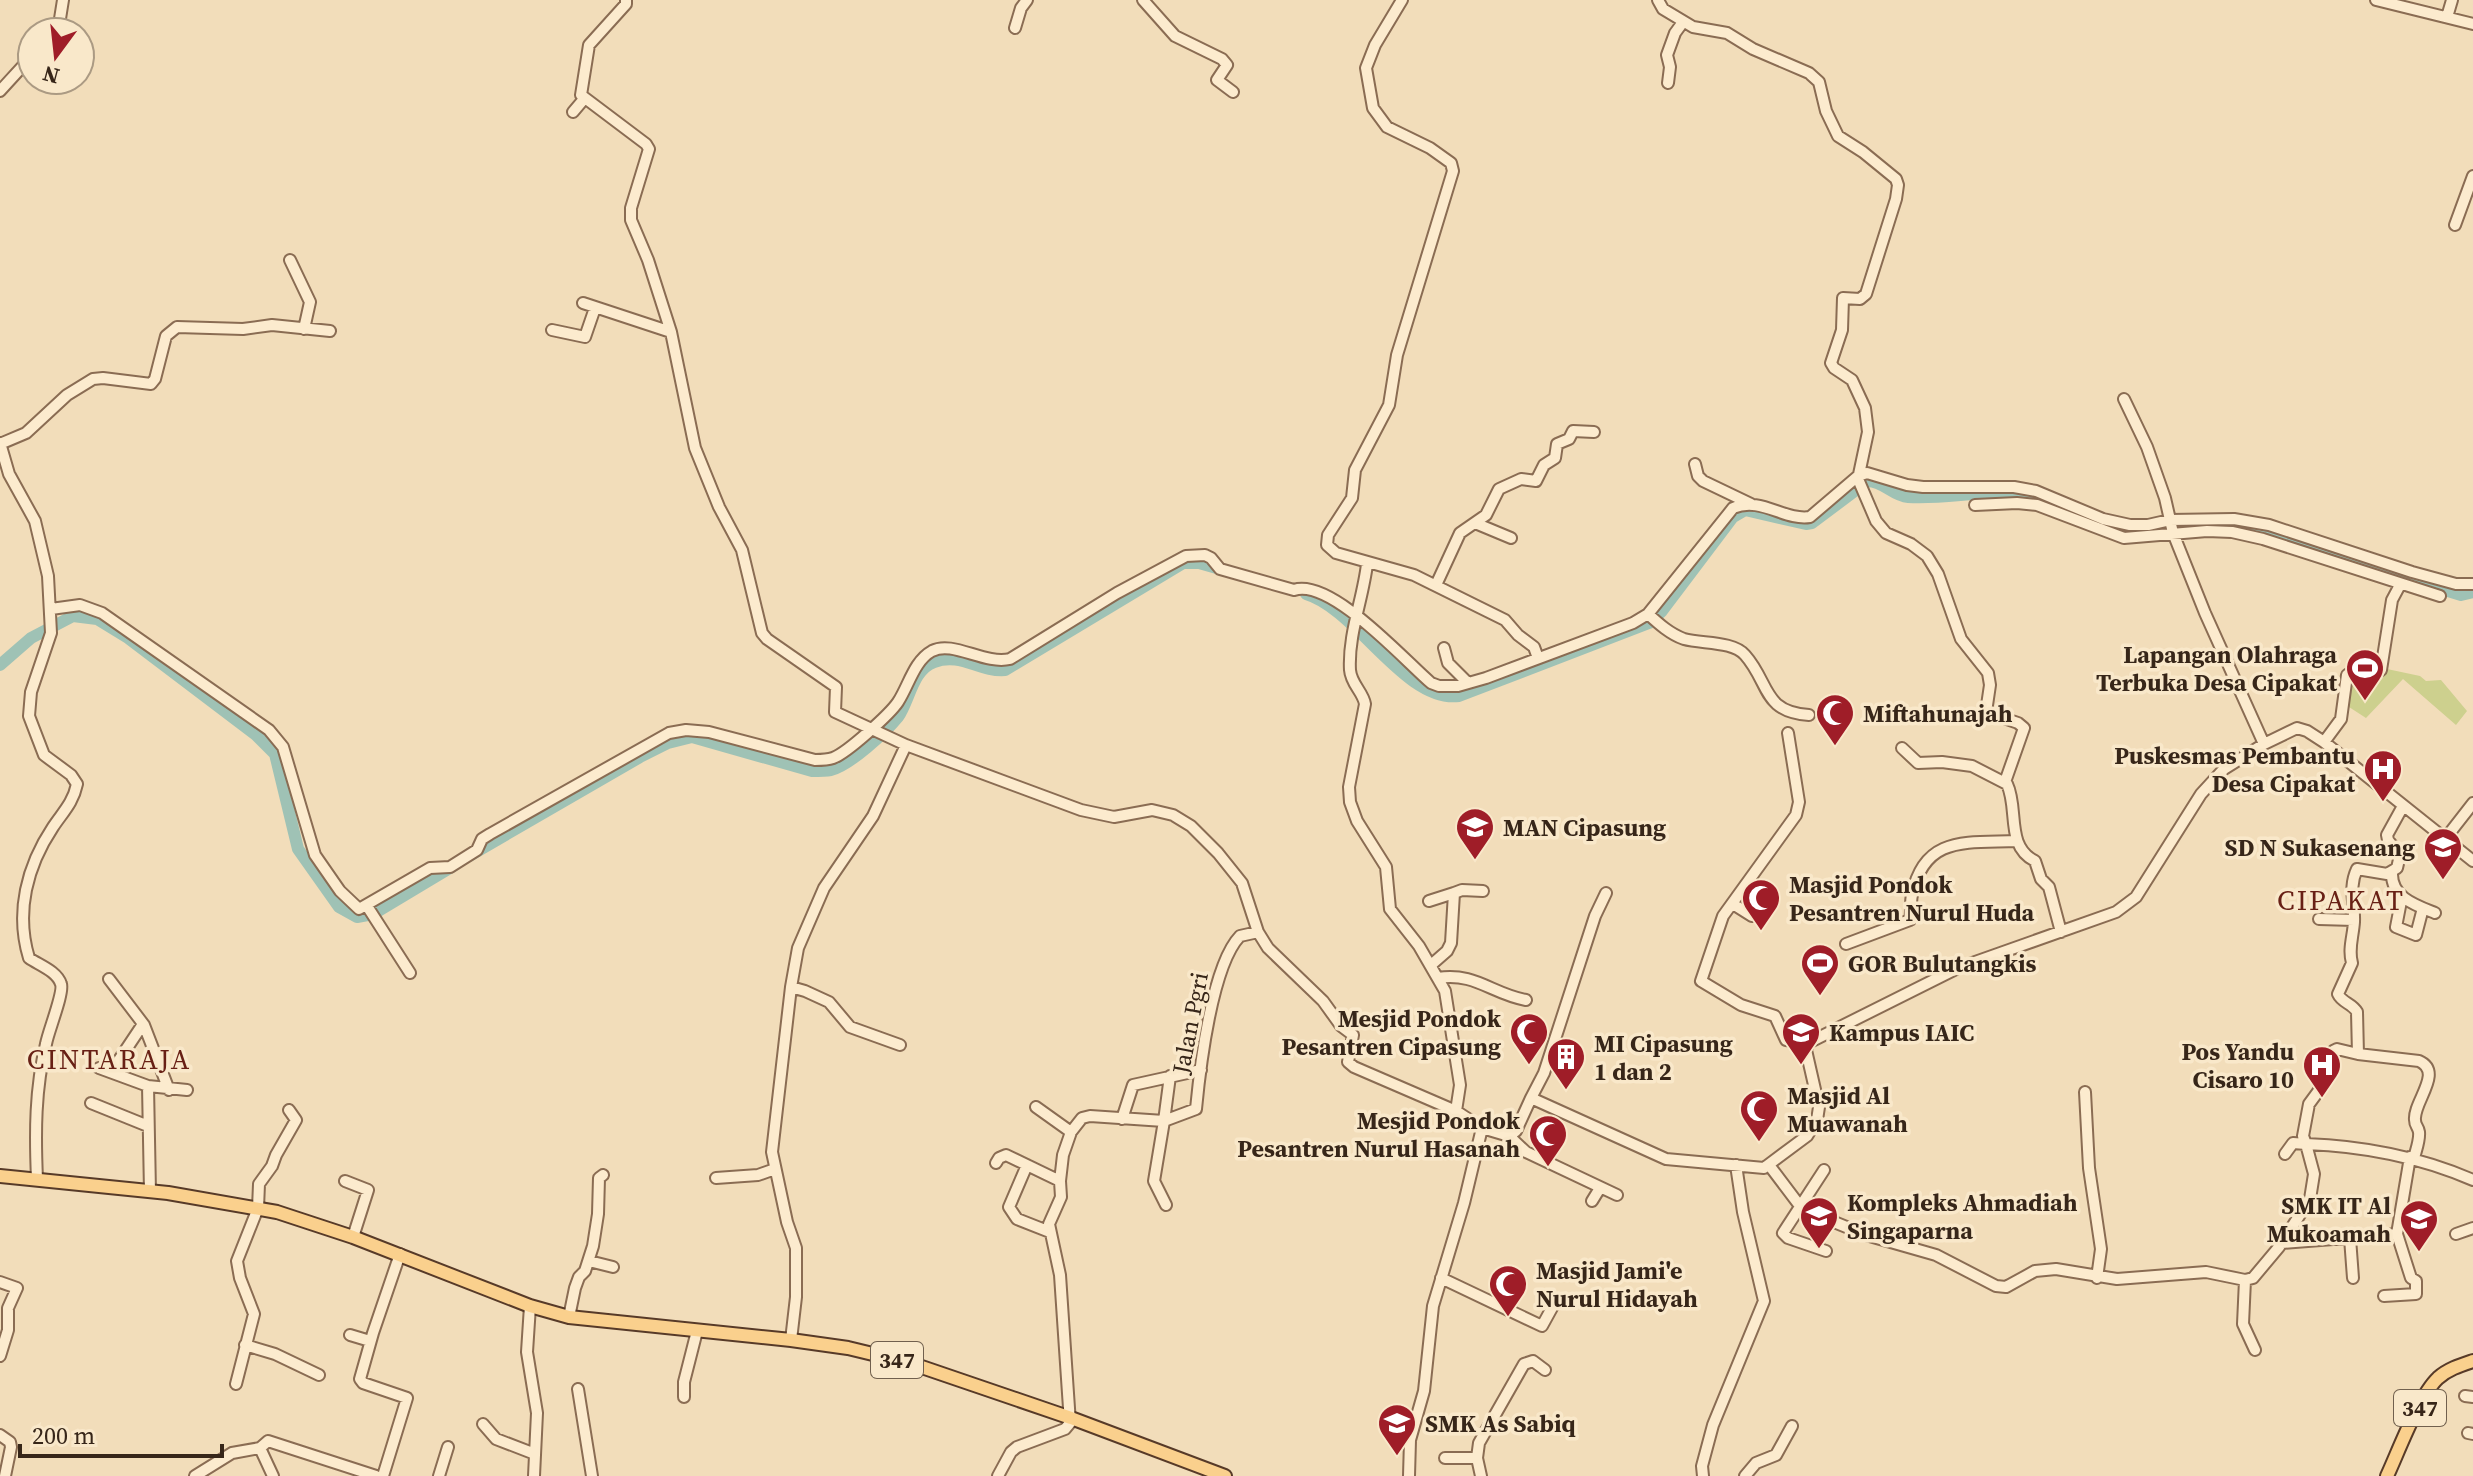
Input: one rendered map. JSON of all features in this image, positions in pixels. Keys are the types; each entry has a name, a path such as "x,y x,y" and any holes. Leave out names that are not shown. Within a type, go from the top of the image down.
{"main road":[{"name":"347","path":"0,1176 150,1192 258,1208 305,1219 533,1307 569,1317 791,1340 848,1348 910,1363 1071,1418 1225,1476"},
{"name":"347","path":"2387,1476 2433,1384 2448,1371 2473,1361"}],"street":[{"path":"626,0 626,4 589,45 580,89 584,99 649,149 630,214 671,332 695,448 719,507 742,550 762,633 836,687 835,712 906,745 1104,817 1152,810 1173,815 1191,826 1242,883 1258,932 1268,948 1353,1035 1348,1062 1456,1111 1482,1128 1509,1136 1526,1152 1617,1195"},
{"path":"1015,28 1027,0"},
{"path":"1143,0 1175,36 1222,59 1227,65 1217,80 1233,92"},
{"path":"1402,0 1368,59 1365,75 1373,108 1387,127 1436,152 1451,163 1453,171 1397,355 1389,405 1355,470 1352,498 1327,541 1336,553 1394,569 1436,585 1505,620 1534,647 1538,658"},
{"path":"1658,0 1663,9 1693,27 1727,33 1753,49 1809,73 1819,82 1826,111 1838,136 1896,179 1896,199 1866,294 1860,299 1843,298 1842,330 1831,363 1852,380 1865,408 1868,432 1860,482 1876,521 1886,533 1911,544 1927,556 1938,574 1961,639 1988,673 1990,685 1986,712 2024,728 2005,782"},
{"path":"2376,0 2473,24"},
{"path":"2447,17 2452,0"},
{"path":"1668,83 1670,67 1667,55 1683,22"},
{"path":"0,91 16,74"},
{"path":"573,112 584,99"},
{"path":"2455,225 2473,176"},
{"path":"290,260 310,302 304,329"},
{"path":"583,303 671,332"},
{"path":"552,330 585,337 595,308"},
{"path":"37,1179 38,1082 51,1020 62,991 61,982 54,974 29,958 25,945 23,898 37,856 53,826 69,807 77,784 71,775 44,755 29,716 31,692 51,633 51,612 45,560 35,521 4,477 0,444 26,433 67,395 93,379 112,378 151,384 166,336 177,327 243,329 272,325 330,331"},
{"path":"2124,399 2147,447 2172,528 2205,613 2264,744"},
{"path":"1436,585 1456,540 1489,511 1501,487 1521,479 1536,481 1544,465 1555,458 1558,443 1567,440 1572,431 1594,432"},
{"path":"1695,464 1703,481 1751,504 1801,518 1810,517 1873,473 1923,487 2014,487 2053,496 2119,523 2248,536 2408,581 2473,584"},
{"path":"51,612 80,605 102,613 269,730 283,747 315,855 351,904 370,911 430,868 450,867 477,850 482,839 490,834 669,733 686,730 709,732 797,756 824,760 843,753 898,702 919,662 932,651 944,648 991,661 1010,659 1117,593 1186,556 1205,555 1220,569 1294,590 1306,588 1323,594 1431,683 1448,686 1468,683 1652,617 1728,513 1751,504"},
{"path":"1975,505 2037,505 2124,538 2234,519 2269,525 2440,596"},
{"path":"1475,523 1511,538"},
{"path":"1367,564 1353,634 1351,676 1365,704 1349,787 1350,802 1357,821 1386,867 1390,909 1431,965 1447,998 1460,1085 1456,1111"},
{"path":"2324,742 2341,719 2347,675 2353,671 2377,673 2381,670 2392,600 2408,581"},
{"path":"1652,617 1681,638 1734,647 1745,654 1763,678 1770,697 1782,710 1789,714 1809,715"},
{"path":"1444,648 1448,663 1468,683"},
{"path":"1788,733 1799,802 1796,815 1720,921 1701,981 1741,1005 1775,1016 1786,1040 1807,1046 1958,968 2116,912 2136,897 2212,779 2233,762 2297,728 2324,742 2473,861"},
{"path":"791,1340 796,1297 796,1248 775,1169 773,1135 798,948 824,888 873,816 906,745"},
{"path":"1902,748 1918,763 1972,766 2005,782 2011,791 2016,841 2035,861 2041,879 2049,887 2070,929"},
{"path":"2403,806 2387,835 2400,855 2397,868 2392,873 2393,887 2402,896 2435,913"},
{"path":"2445,839 2471,811"},
{"path":"1846,944 1910,920 1916,882 1926,862 1938,850 1958,845 2016,841"},
{"path":"2358,1054 2357,1012 2338,994 2352,963 2349,954 2354,920 2350,897 2355,872 2362,869 2392,873"},
{"path":"1429,901 1462,890 1483,891"},
{"path":"1431,965 1447,951 1451,943 1454,893"},
{"path":"1509,1136 1516,1131 1544,1073 1595,916 1606,893"},
{"path":"2402,896 2396,927 2416,935 2423,908"},
{"path":"1733,904 1752,916"},
{"path":"370,911 410,973"},
{"path":"2319,919 2354,920"},
{"name":"Jalan Pgri","path":"1164,1121 1196,1109 1222,962 1240,936 1258,932"},
{"path":"1438,978 1481,981 1494,991 1526,1000"},
{"path":"109,979 143,1024 169,1090"},
{"path":"791,987 829,1002 850,1027 900,1045"},
{"path":"111,1072 143,1024"},
{"path":"130,1044 155,1052"},
{"path":"1531,1098 1666,1159 1760,1168 1769,1165 1807,1136 1817,1120 1819,1107 1807,1046"},
{"path":"1769,1165 1800,1206 1866,1235 1936,1255 1996,1286 2006,1287 2023,1276 2046,1270 2117,1279 2206,1272 2245,1280 2253,1278 2282,1243 2310,1199 2314,1174 2303,1136 2309,1104 2321,1086 2333,1051 2337,1049 2419,1061 2429,1069 2414,1117 2419,1131 2397,1234 2411,1278 2416,1281 2416,1294 2384,1296"},
{"path":"99,1068 148,1086 187,1090"},
{"path":"1122,1119 1133,1085 1201,1070"},
{"path":"1166,1205 1154,1181 1170,1076"},
{"path":"148,1086 150,1192"},
{"path":"2085,1092 2089,1168 2101,1249 2097,1278"},
{"path":"91,1103 148,1126"},
{"path":"1036,1107 1071,1132"},
{"path":"236,1384 254,1314 237,1261 258,1208 259,1184 269,1172 296,1120 289,1110"},
{"path":"998,1476 1017,1447 1065,1429 1071,1418 1060,1275 1049,1221 1061,1197 1061,1163 1071,1132 1078,1121 1090,1116 1164,1121"},
{"path":"1409,1476 1410,1440 1424,1391 1428,1334 1482,1128"},
{"path":"2285,1154 2293,1143 2363,1149 2412,1158 2473,1180"},
{"path":"996,1163 1006,1155 1060,1181"},
{"path":"1027,1165 1009,1207 1017,1219 1050,1232"},
{"path":"1703,1476 1702,1466 1713,1425 1764,1301 1743,1212 1736,1165"},
{"path":"716,1178 752,1176 775,1169"},
{"path":"1824,1170 1783,1233 1788,1238 1826,1251"},
{"path":"569,1317 579,1277 589,1261 598,1214 599,1178 603,1175"},
{"path":"345,1181 368,1190 353,1237"},
{"path":"1592,1201 1600,1188"},
{"path":"2456,1234 2473,1228"},
{"path":"2282,1243 2397,1234"},
{"path":"2350,1238 2353,1278"},
{"path":"383,1476 407,1398 361,1381 370,1341 400,1254"},
{"path":"589,1261 613,1267"},
{"path":"1441,1278 1542,1326 1553,1306"},
{"path":"2245,1280 2243,1324 2255,1350"},
{"path":"0,1282 17,1288 7,1313 0,1356"},
{"path":"533,1307 527,1352 537,1413 534,1476"},
{"path":"684,1397 684,1382 697,1331"},
{"path":"350,1335 370,1341"},
{"path":"245,1345 275,1354 319,1375"},
{"path":"1481,1476 1477,1450 1485,1430 1524,1364 1533,1361 1545,1370"},
{"path":"578,1389 592,1476"},
{"path":"483,1424 496,1439 535,1454"},
{"path":"1745,1476 1756,1463 1776,1455 1792,1426"},
{"path":"0,1435 10,1442 11,1447 5,1476"},
{"path":"195,1476 232,1453 260,1448 268,1441 376,1476"},
{"path":"439,1476 448,1447"},
{"path":"260,1448 273,1476"},
{"path":"1445,1458 1477,1458"}],"green space":[{"name":"Lapangan Olahraga Terbuka Desa Cipakat","path":"2387,669 2420,676 2426,681 2441,680 2467,711 2456,725 2403,679 2366,718 2349,707 2350,672 2378,673"}],"waterway":[{"path":"1306,594 1344,617 1419,685 1439,694 1459,696 1649,623 1662,611 1733,517 1745,510 1812,523 1868,481 1908,497 1986,493 2033,496 2091,521"},
{"path":"2195,527 2230,524 2461,595 2473,592"},
{"path":"469,856 640,757 668,743 692,737 812,771 839,767 892,724 916,678 934,662 953,659 1005,670 1183,563 1199,563 1227,571"},
{"path":"0,665 31,638 73,616 97,619 128,638 256,735 275,754 298,849 339,907 357,917 373,914 453,866"}],"place":[{"name":"Lapangan Olahraga Terbuka Desa Cipakat","path":"2365,702"},
{"name":"Miftahunajah","path":"1835,747"},
{"name":"Puskesmas Pembantu Desa Cipakat","path":"2383,803"},
{"name":"MAN Cipasung","path":"1475,861"},
{"name":"SD N Sukasenang","path":"2443,881"},
{"name":"Masjid Pondok Pesantren Nurul Huda","path":"1761,932"},
{"name":"GOR Bulutangkis","path":"1820,997"},
{"name":"Mesjid Pondok Pesantren Cipasung","path":"1529,1066"},
{"name":"Kampus IAIC","path":"1801,1066"},
{"name":"MI Cipasung 1 dan 2","path":"1566,1091"},
{"name":"Pos Yandu Cisaro 10","path":"2322,1099"},
{"name":"Masjid Al Muawanah","path":"1759,1143"},
{"name":"Mesjid Pondok Pesantren Nurul Hasanah","path":"1548,1168"},
{"name":"Kompleks Ahmadiah Singaparna","path":"1819,1250"},
{"name":"SMK IT Al Mukoamah","path":"2419,1253"},
{"name":"Masjid Jami'e Nurul Hidayah","path":"1508,1318"},
{"name":"SMK As Sabiq","path":"1397,1457"}],"district":[{"name":"CIPAKAT","path":"2341,900"},
{"name":"CINTARAJA","path":"109,1059"}]}
